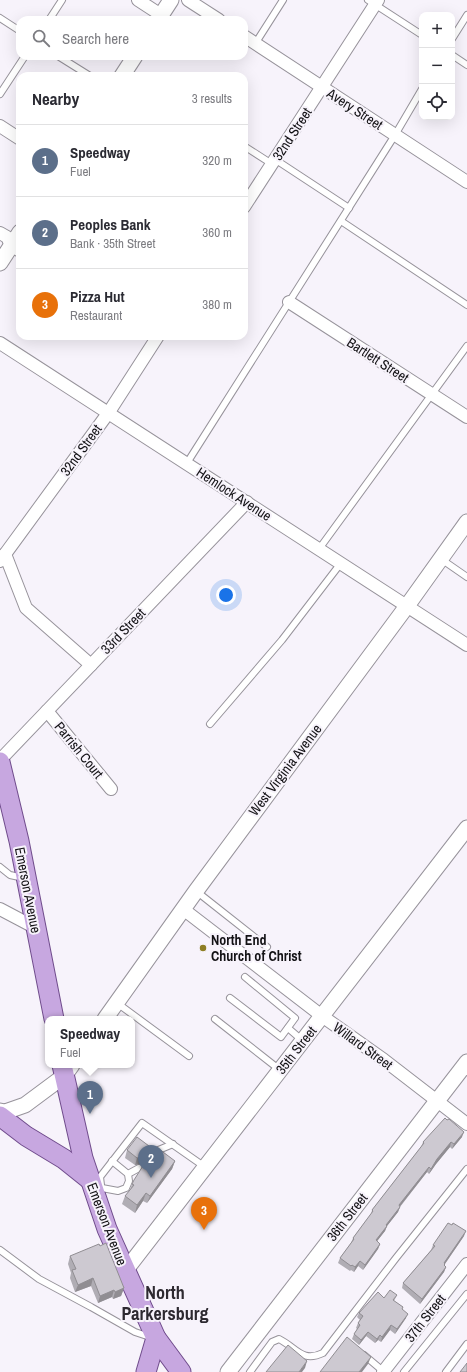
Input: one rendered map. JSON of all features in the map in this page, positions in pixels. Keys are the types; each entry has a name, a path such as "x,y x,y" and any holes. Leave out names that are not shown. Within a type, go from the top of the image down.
{"main road":[{"name":"Emerson Avenue","path":"0,761 19,841 53,1016"},
{"name":"Emerson Avenue","path":"66,1069 83,1158 95,1186 107,1230 156,1338 181,1372"},
{"path":"0,1116 26,1136 64,1159 95,1186"},
{"path":"146,1372 156,1338"}],"street":[{"path":"138,0 158,16"},
{"path":"161,16 171,0"},
{"path":"188,0 213,16"},
{"name":"32nd Street","path":"248,201 322,87 374,2"},
{"name":"Avery Street","path":"248,39 467,182"},
{"path":"127,72 133,60"},
{"path":"0,126 16,136"},
{"path":"0,233 7,237 16,248 0,263"},
{"name":"Bartlett Street","path":"289,302 467,417"},
{"name":"32nd Street","path":"3,557 109,412 153,340"},
{"name":"Hemlock Avenue","path":"0,343 109,412 467,645"},
{"name":"33rd Street","path":"0,761 247,502"},
{"name":"West Virginia Avenue","path":"107,1016 196,891 407,606 467,522"},
{"path":"3,557 26,608 91,665"},
{"name":"Parrish Court","path":"47,712 111,789"},
{"name":"35th Street","path":"125,1270 467,828"},
{"path":"0,909 36,928"},
{"name":"Willard Street","path":"183,909 322,1016 384,1060 467,1124"},
{"name":"36th Street","path":"228,1372 467,1062"},
{"path":"0,1111 5,1112 25,1105 66,1069"},
{"name":"37th Street","path":"383,1371 467,1264"}],"lane":[{"path":"52,16 62,0"},
{"path":"255,44 283,0"},
{"path":"374,2 419,33"},
{"path":"455,34 467,15"},
{"path":"0,18 16,28"},
{"path":"455,57 467,65"},
{"path":"0,94 22,60"},
{"path":"64,60 84,72"},
{"path":"187,463 341,221 419,94"},
{"path":"248,148 274,162 349,208"},
{"path":"341,221 467,305"},
{"path":"319,549 467,346"},
{"path":"441,559 467,577"},
{"path":"210,724 282,640 341,563"},
{"path":"0,867 10,875 26,878"},
{"path":"196,891 267,947"},
{"path":"230,998 281,1037 288,1028 294,1018 245,977"},
{"path":"117,1003 135,1016"},
{"path":"135,1016 189,1056"},
{"path":"215,1019 280,1070"},
{"path":"288,1028 303,1041"},
{"path":"112,1161 128,1174 129,1181 126,1188 118,1191 95,1186 100,1177 112,1161 142,1123 205,1167"},
{"path":"150,1156 156,1151 173,1144"},
{"path":"128,1174 139,1168"},
{"path":"250,1372 272,1342 278,1339 285,1342 306,1357 316,1356 323,1353 400,1252 467,1169"},
{"path":"0,1250 39,1279 135,1332 156,1338"},
{"path":"404,1372 467,1294"},
{"path":"338,1333 344,1338"},
{"path":"446,1372 467,1344"},
{"path":"361,1352 383,1371"}],"building":[{"path":"445,1118 447,1120 449,1119 464,1132 454,1144 451,1142 431,1169 429,1167 399,1205 400,1207 376,1240 380,1244 365,1265 360,1261 355,1267 352,1265 351,1266 340,1258 373,1211 372,1210 424,1143 423,1142"},
{"path":"137,1137 149,1146 148,1150 151,1153 154,1153 159,1149 175,1161 150,1196 146,1193 137,1205 125,1196 134,1185 132,1184 134,1180 146,1161 144,1157 137,1158 127,1150"},
{"path":"448,1223 452,1225 453,1223 466,1231 444,1263 446,1267 422,1299 403,1283 435,1246 433,1245"},
{"path":"106,1243 124,1288 115,1292 114,1290 100,1296 93,1278 78,1285 72,1270 76,1269 70,1256 99,1244 100,1246"},
{"path":"390,1290 397,1295 393,1300 403,1307 402,1309 408,1314 397,1329 391,1325 382,1337 380,1335 377,1339 368,1332 361,1340 354,1334 360,1325 358,1323 363,1316 359,1313 378,1292 384,1298"},
{"path":"347,1337 371,1357 359,1372 320,1372"},
{"path":"288,1345 307,1361 299,1372 266,1372"},
{"path":"467,1363 467,1372 460,1372"}],"place":[{"name":"North End Church of Christ","path":"203,948"},
{"name":"Speedway","path":"90,1114"},
{"name":"Peoples Bank","path":"151,1178"},
{"name":"Pizza Hut","path":"204,1230"}],"district":[{"name":"North Parkersburg","path":"165,1303"}]}
